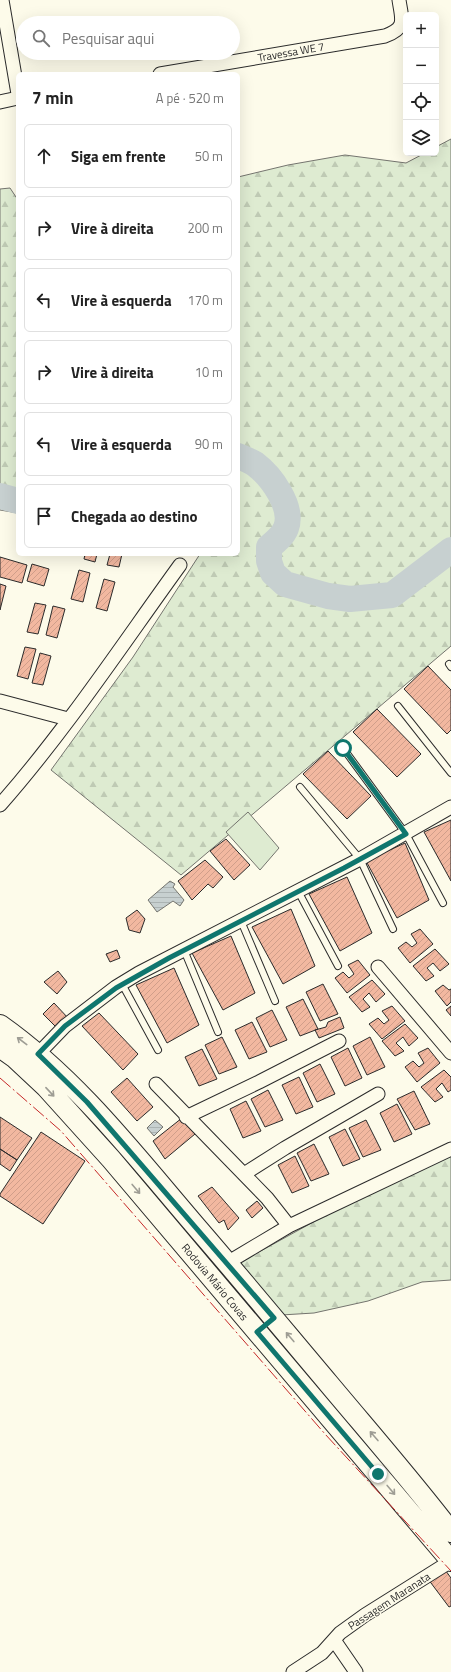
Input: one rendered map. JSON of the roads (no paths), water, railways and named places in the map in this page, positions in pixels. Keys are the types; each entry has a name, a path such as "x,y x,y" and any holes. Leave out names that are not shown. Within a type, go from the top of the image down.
{"main road":[{"name":"Rodovia Mário Covas","path":"0,1025 38,1054 87,1102 274,1318 408,1478 451,1532"},
{"name":"Rodovia Mário Covas","path":"0,1048 15,1058 46,1087 101,1148 451,1561"},
{"path":"257,1332 274,1318"}],"street":[{"path":"2,0 16,82"},
{"name":"Travessa WE 7","path":"172,72 385,36 401,27 402,22 399,0"},
{"path":"0,102 16,98"},
{"path":"0,805 68,719 180,565"},
{"path":"0,701 68,719"},
{"path":"38,1054 65,1026 122,984 184,950 360,859 451,807"},
{"path":"378,967 451,1053"},
{"path":"186,1117 339,1041"},
{"path":"156,1084 186,1117 268,1198 289,1226"},
{"path":"244,1174 285,1148 378,1094"},
{"path":"227,1263 289,1226 451,1149"},
{"name":"Passagem Maranata","path":"293,1672 322,1653 344,1629 365,1614 451,1561"},
{"path":"334,1640 356,1672"}],"lane":[{"path":"398,706 451,773"},
{"path":"343,748 406,834 443,903"},
{"path":"300,787 360,859 393,928"},
{"path":"298,891 338,966"},
{"path":"240,921 275,1001"},
{"path":"184,950 218,1032"},
{"path":"122,984 158,1050"}],"waterway":[{"path":"240,457 255,464 268,476 280,493 284,502 288,520 286,528 281,536 269,547 269,561 273,573 285,584 328,596 350,599 392,595 451,550"},
{"path":"0,496 16,500"}]}
